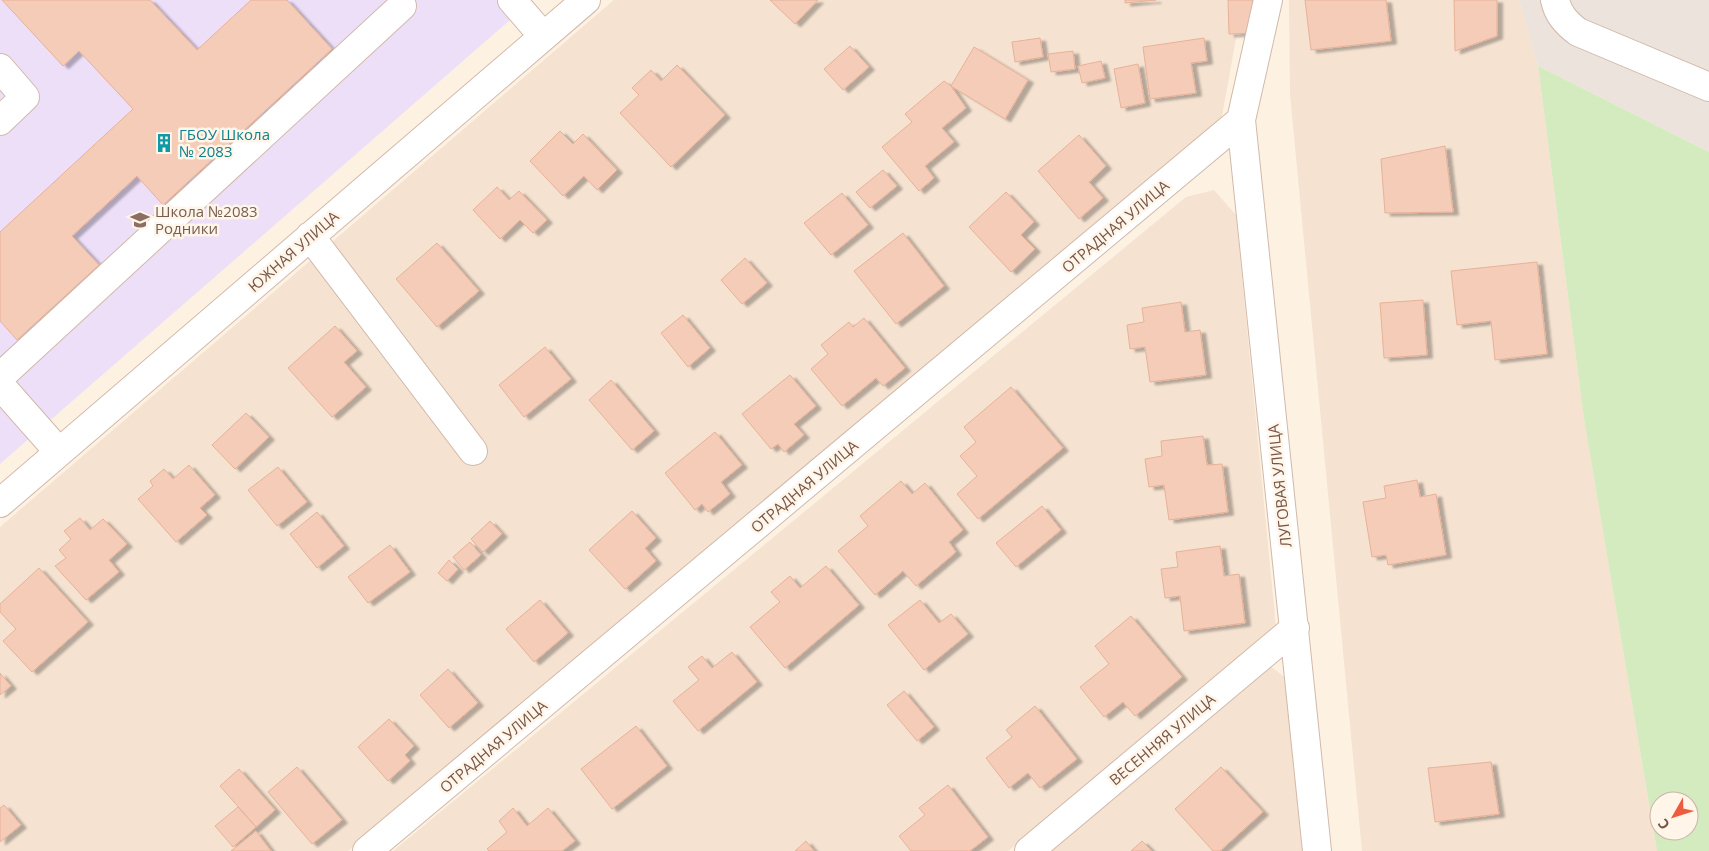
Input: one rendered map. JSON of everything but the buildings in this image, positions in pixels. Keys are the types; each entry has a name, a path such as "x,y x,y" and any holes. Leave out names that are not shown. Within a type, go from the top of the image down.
{"street":[{"path":"512,0 543,36"},
{"name":"ЮЖНАЯ УЛИЦА","path":"0,503 586,0"},
{"name":"ЛУГОВАЯ УЛИЦА","path":"1268,0 1241,120 1317,851"},
{"path":"1555,0 1556,8 1566,22 1578,32 1709,87"},
{"path":"0,377 402,6"},
{"path":"0,68 26,97 0,121"},
{"name":"ОТРАДНАЯ УЛИЦА","path":"367,851 1241,120"},
{"path":"310,236 473,451"},
{"path":"0,384 59,452"},
{"name":"ВЕСЕННЯЯ УЛИЦА","path":"1029,851 1294,628"}],"shaded area":[{"name":"Школа №2083 Родники","path":"0,0 533,0 0,464"},
{"path":"614,0 1243,0 1220,127 348,851 0,851 0,527"},
{"path":"1289,0 1519,0 1538,66 1584,419 1649,804 1649,841 1655,841 1657,851 1362,851 1290,94"},
{"path":"1519,0 1709,0 1709,152 1538,66"},
{"path":"1214,190 1236,215 1276,627 1008,851 393,851 1186,197"},
{"path":"1270,666 1287,679 1302,851 1041,851"}],"green space":[{"path":"1538,66 1709,152 1709,851 1657,851 1655,841 1699,841 1699,791 1649,791 1649,804 1584,419"}],"place":[{"name":"ГБОУ Школа № 2083","path":"164,143"},
{"name":"Школа №2083 Родники","path":"140,220"}]}
